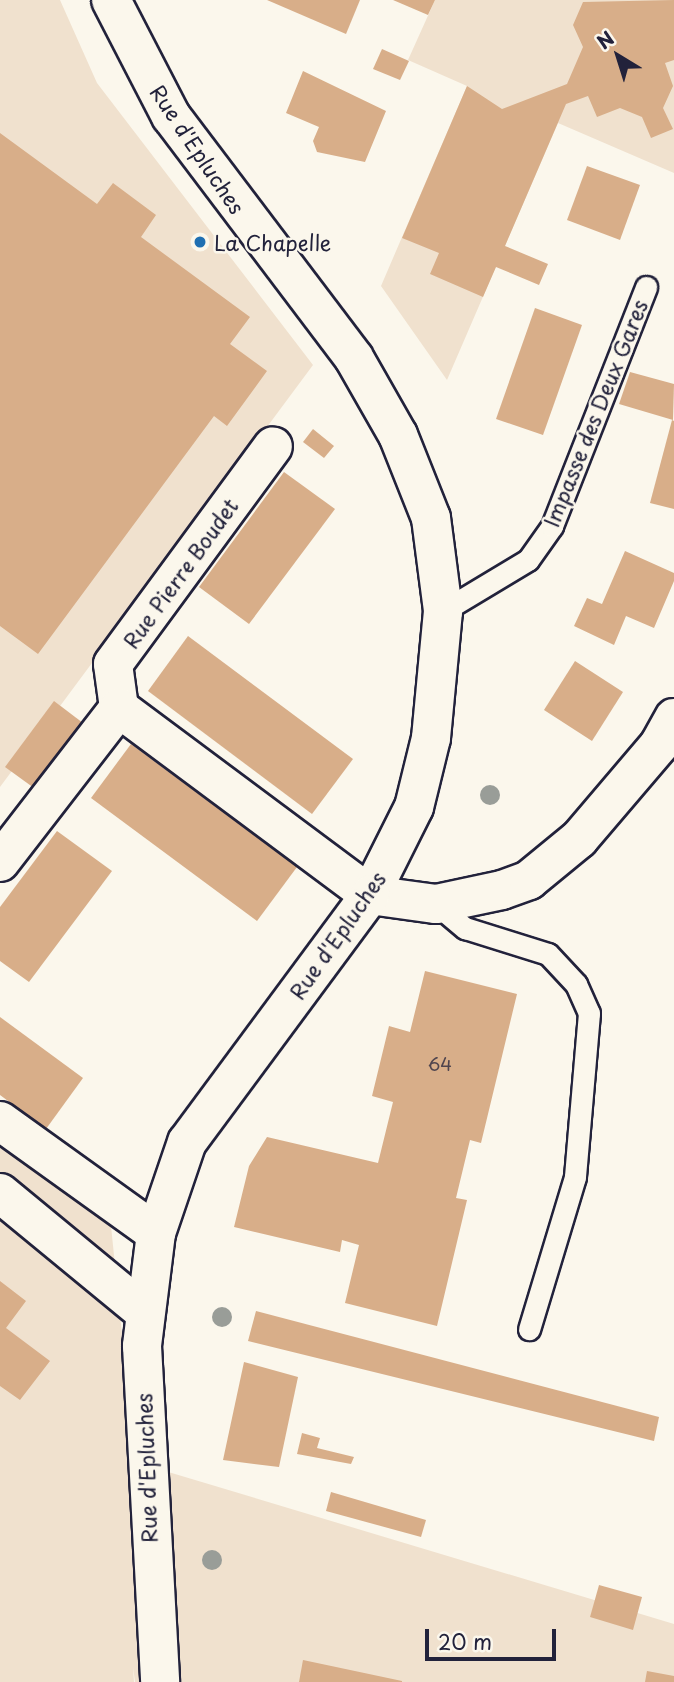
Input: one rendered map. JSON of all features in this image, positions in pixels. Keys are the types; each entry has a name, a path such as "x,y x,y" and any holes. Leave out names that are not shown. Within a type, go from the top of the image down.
{"street":[{"name":"Rue d'Epluches","path":"111,0 171,116 354,358 398,435 431,518 443,611 431,737 414,807 370,895 187,1142 156,1233 144,1311 146,1509 160,1682"},
{"name":"Rue Pierre Boudet","path":"119,708 113,664 273,446"},
{"path":"0,862 119,708 370,895 436,904 529,880 579,839 659,745 674,718"},
{"path":"0,1121 156,1233"},
{"path":"0,1193 144,1311"}],"lane":[{"name":"Impasse des Deux Gares","path":"443,611 528,560 552,526 646,287"},
{"path":"436,904 465,928 548,954 576,984 589,1013 575,1177 529,1329"}],"shaded area":[{"path":"0,0 60,0 97,83 313,365 0,787"},
{"path":"435,0 674,0 674,173 558,123 447,380 381,286 467,86 408,60"},
{"path":"0,1145 110,1216 135,1462 674,1624 674,1682 135,1682 133,1667 134,1682 0,1682"}],"building":[{"path":"267,0 360,0 346,34"},
{"path":"393,0 435,0 428,15"},
{"path":"674,0 674,60 665,63 673,86 663,108 673,129 651,138 642,117 620,108 597,117 588,96 566,104 505,246 548,264 539,285 496,267 483,297 430,274 439,253 402,238 467,86 502,109 567,84 583,47 573,25 583,2"},
{"path":"382,49 409,61 400,80 373,69"},
{"path":"303,71 386,111 365,162 317,152 313,141 319,127 286,113"},
{"path":"0,133 97,204 113,183 156,215 141,237 250,317 230,344 267,371 227,426 214,416 38,654 0,626"},
{"path":"587,166 640,185 620,240 567,220"},
{"path":"535,308 582,325 543,435 496,419"},
{"path":"630,372 674,384 673,420 619,404"},
{"path":"672,420 674,421 674,509 650,503"},
{"path":"313,429 334,446 324,458 303,442"},
{"path":"284,472 335,509 249,624 199,587"},
{"path":"625,551 674,573 674,581 654,628 626,616 614,645 574,626 587,598 602,604"},
{"path":"188,636 353,759 312,814 148,691"},
{"path":"575,661 623,692 592,741 544,710"},
{"path":"54,701 83,723 34,788 5,767"},
{"path":"131,744 297,867 257,921 91,798"},
{"path":"57,831 112,871 29,982 0,961 0,907"},
{"path":"425,971 517,994 481,1143 470,1140 456,1198 467,1200 437,1326 345,1303 359,1245 342,1240 340,1252 234,1227 249,1166 267,1137 378,1163 393,1102 372,1096 389,1026 410,1032"},
{"path":"0,1017 83,1078 46,1129 0,1095"},
{"path":"0,1281 26,1301 6,1328 50,1361 20,1400 0,1386"},
{"path":"256,1311 659,1417 654,1441 248,1341"},
{"path":"244,1362 298,1377 279,1467 223,1460"},
{"path":"302,1433 320,1438 317,1448 354,1457 351,1464 297,1454"},
{"path":"331,1492 426,1520 421,1537 326,1511"},
{"path":"599,1585 642,1597 633,1630 590,1617"},
{"path":"303,1660 402,1681 402,1682 299,1682"},
{"path":"647,1671 674,1676 674,1682 645,1682"}],"place":[{"name":"La Chapelle","path":"200,242"}]}
